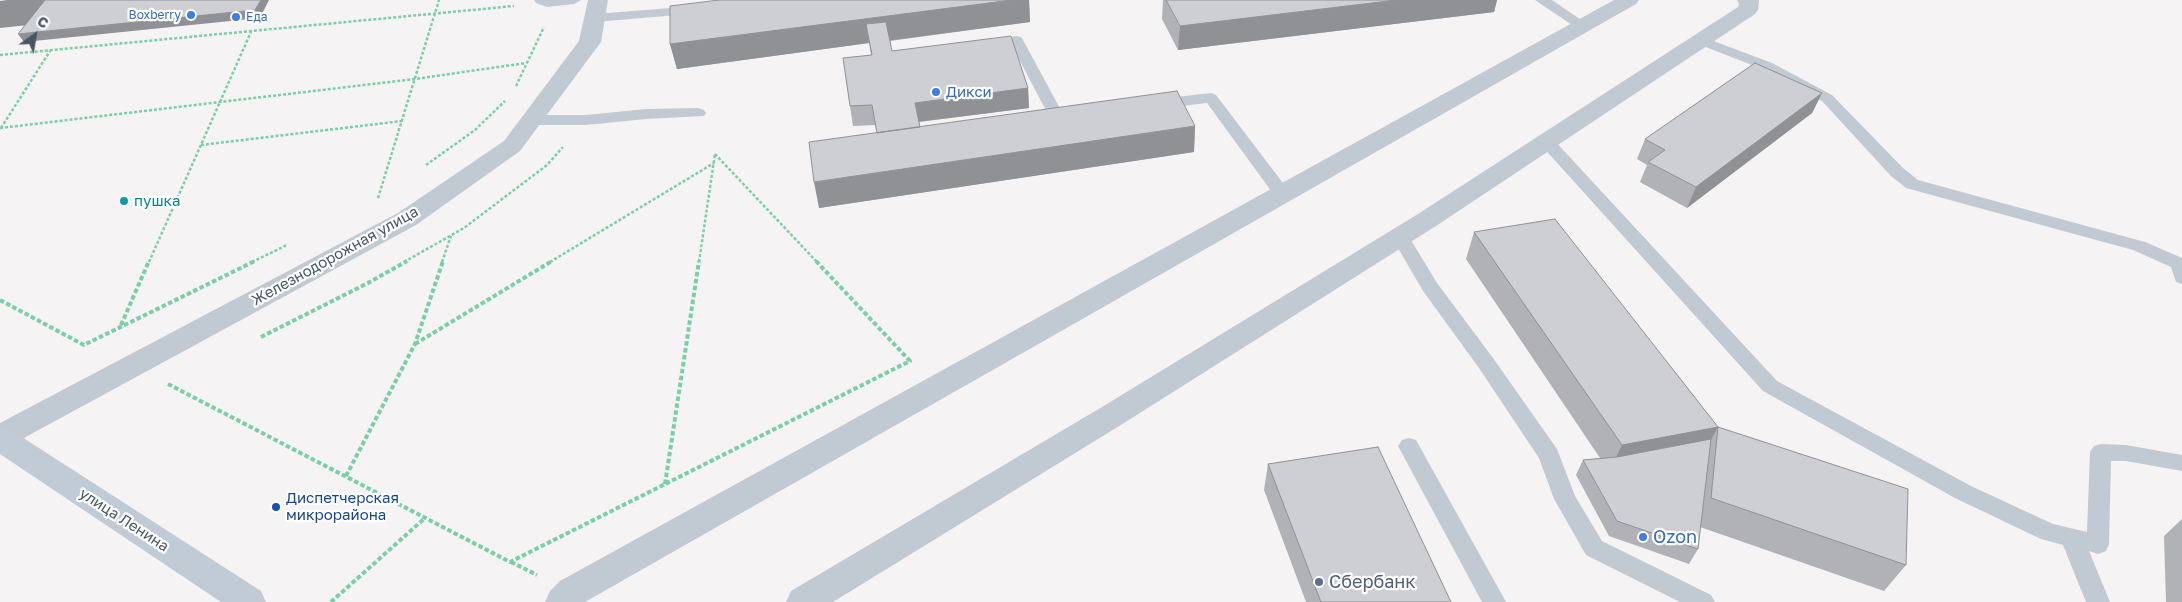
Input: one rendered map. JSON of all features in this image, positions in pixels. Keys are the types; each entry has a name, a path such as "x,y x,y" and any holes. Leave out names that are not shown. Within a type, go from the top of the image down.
{"main road":[{"name":"улица Ленина","path":"0,438 249,602"}],"street":[{"path":"562,602 572,592 1629,0"},
{"path":"803,602 1113,415 1400,236 1703,41 1748,10 1750,2 1747,0"},
{"name":"Железнодорожная улица","path":"0,438 407,219 512,146 590,42 596,9"}],"lane":[{"path":"548,2 574,0"},
{"path":"1542,0 1583,26"},
{"path":"596,9 712,8"},
{"path":"1016,40 1057,117 1086,113"},
{"path":"1703,41 1768,66 1827,98 1897,172 1912,184 2139,246 2179,264 2182,278"},
{"path":"1144,106 1211,98 1283,195"},
{"path":"532,120 586,120 646,114 698,113"},
{"path":"1547,142 1770,386 1963,492 2049,532 2098,544 2101,452 2126,453 2182,463"},
{"path":"1400,236 1430,287 1486,363 1549,455 1566,498 1594,548 1703,602"},
{"path":"1409,446 1494,602"},
{"path":"2072,538 2098,602"}],"path":[{"path":"385,195 378,200 439,0"},
{"path":"0,55 548,2 527,63 512,94"},
{"path":"121,326 251,31"},
{"path":"0,128 51,50"},
{"path":"0,128 415,79 527,63"},
{"path":"422,168 475,130 506,100"},
{"path":"251,341 368,283 464,228 547,165 586,120"},
{"path":"201,145 402,121"},
{"path":"161,380 510,562 910,361 715,154 665,484"},
{"path":"415,344 714,163"},
{"path":"346,476 415,344 451,235"},
{"path":"0,300 84,345 289,244"},
{"path":"331,602 425,518"}],"building":[{"path":"45,0 261,0 255,10 18,34"},
{"path":"719,0 1012,0 670,44 670,6"},
{"path":"1166,0 1397,0 1180,26"},
{"name":"Дикси","path":"886,22 892,51 1011,36 1028,88 915,103 920,127 877,133 872,105 850,106 843,58 872,55 866,24"},
{"path":"1755,63 1822,93 1696,187 1648,162 1665,150 1645,139"},
{"path":"1177,91 1195,126 814,182 809,142"},
{"path":"1555,219 1718,427 1622,445 1474,232"},
{"path":"1718,427 1908,489 1906,565 1711,498"},
{"path":"1711,439 1698,549 1617,521 1583,460 1617,457"},
{"path":"1378,447 1451,602 1321,602 1268,464"}],"place":[{"name":"Boxberry","path":"191,15"},
{"name":"Еда","path":"236,17"},
{"name":"Дикси","path":"936,92"},
{"name":"пушка","path":"124,201"},
{"name":"Диспетчерская микрорайона","path":"276,507"},
{"name":"Ozon","path":"1643,537"},
{"name":"Сбербанк","path":"1319,582"}]}
